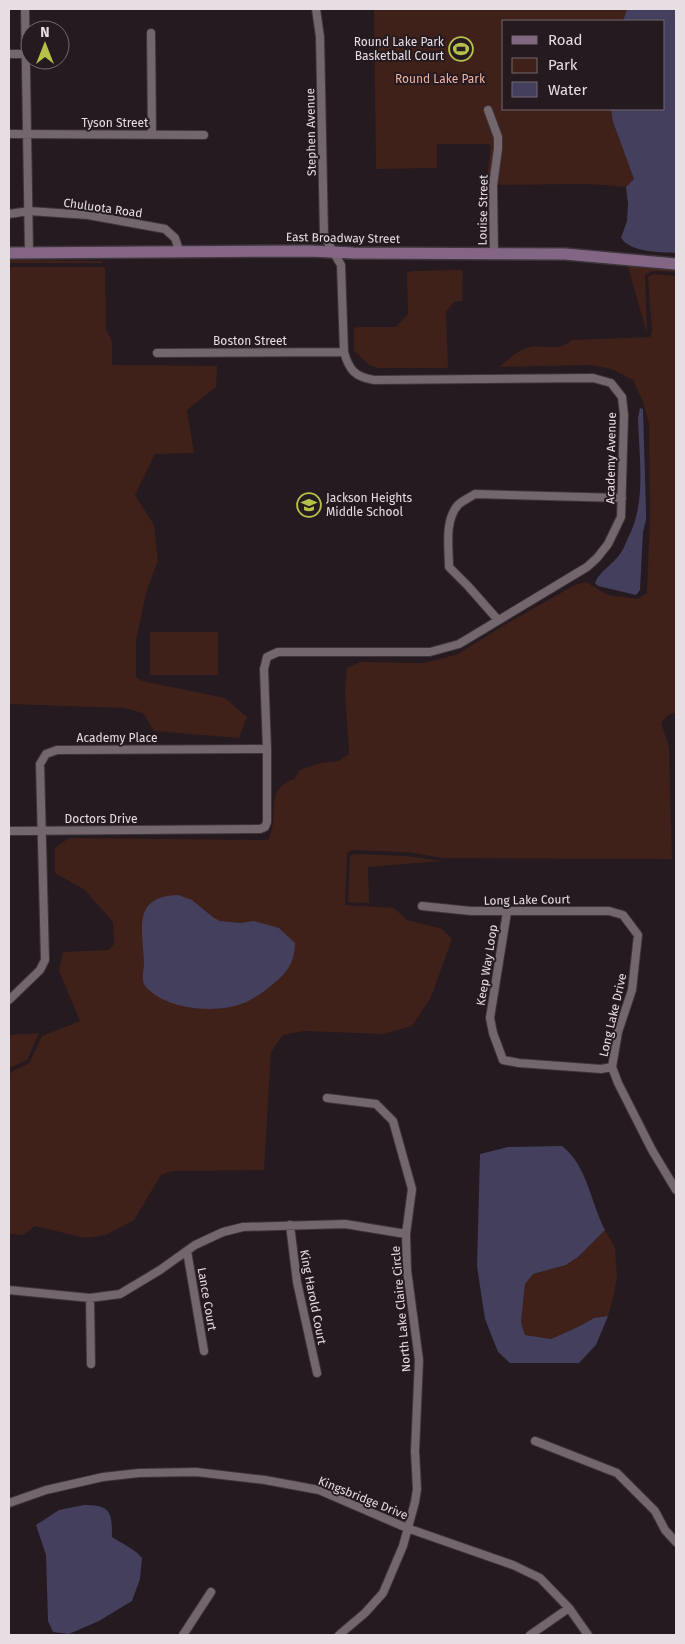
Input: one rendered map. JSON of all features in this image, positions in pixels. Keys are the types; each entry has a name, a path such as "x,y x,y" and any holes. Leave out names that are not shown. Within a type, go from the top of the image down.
{"main road":[{"name":"East Broadway Street","path":"9,253 310,251 565,254 676,264"}],"street":[{"name":"Stephen Avenue","path":"316,9 320,37 324,236 333,252"},
{"path":"151,33 152,135"},
{"path":"26,70 30,253"},
{"name":"Louise Street","path":"488,110 498,137 493,185 494,253"},
{"name":"Tyson Street","path":"9,134 204,135"},
{"name":"Chuluota Road","path":"9,214 29,211 88,215 165,229 176,238 180,253"},
{"name":"Academy Avenue","path":"267,748 264,669 268,658 278,652 430,652 459,644 587,567 598,558 608,544 621,517 624,415 622,397 611,383 592,378 374,380 364,378 355,373 348,365 344,352 341,265 333,252"},
{"name":"Boston Street","path":"157,353 344,352"},
{"path":"498,620 449,567 448,540 452,514 459,504 475,494 622,498"},
{"name":"Doctors Drive","path":"9,831 260,829 265,827 267,822 267,748"},
{"name":"Academy Place","path":"42,831 40,764 46,754 57,750 267,748"},
{"path":"9,1000 40,970 45,960 42,831"},
{"name":"Long Lake Court","path":"422,906 472,912 609,911 623,914 629,922"},
{"name":"Keep Way Loop","path":"507,912 490,1018 493,1033 503,1060 519,1063 601,1069 612,1067"},
{"name":"Long Lake Drive","path":"629,922 638,935 637,950 632,990 618,1032 612,1067 618,1083 652,1150 676,1190"},
{"path":"328,1098 376,1104 393,1121 412,1189 406,1234"},
{"name":"North Lake Claire Circle","path":"9,1290 90,1298 120,1294 195,1245 223,1232 243,1227 344,1224 406,1234 407,1270 419,1360 415,1451 417,1489 415,1502 402,1546 383,1593 365,1613 339,1635"},
{"name":"King Harold Court","path":"290,1225 297,1282 317,1373"},
{"name":"Lance Court","path":"187,1251 204,1351"},
{"path":"90,1298 91,1364"},
{"path":"535,1441 617,1473 655,1511 665,1530 676,1542"},
{"name":"Kingsbridge Drive","path":"9,1503 46,1490 103,1478 139,1473 196,1472 265,1480 318,1490 408,1528 513,1565 540,1578 569,1608 588,1635"},
{"path":"183,1635 211,1592"},
{"path":"530,1635 569,1608"}],"green space":[{"name":"Round Lake Park","path":"374,9 627,9 623,20 502,20 502,110 611,110 613,122 634,179 626,187 591,184 486,185 491,146 489,144 437,144 437,168 376,169"},
{"path":"9,260 102,261 103,263 9,263"},
{"path":"627,263 676,268 676,272 653,271 645,275 647,334"},
{"path":"9,267 105,267 106,330 112,341 112,365 217,366 216,387 187,410 194,453 155,454 135,495 154,525 158,561 147,589 136,641 136,677 142,681 225,698 247,717 239,738 154,731 143,713 124,708 9,704"},
{"path":"461,270 463,274 462,301 454,302 446,312 448,368 378,368 369,365 354,351 354,328 396,327 408,314 407,273 411,271"},
{"path":"653,274 676,276 676,712 668,715 661,722 669,747 672,859 443,858 407,852 353,850 347,853 345,905 394,908 407,920 442,929 452,939 431,997 412,1026 383,1034 304,1031 283,1035 271,1052 264,1170 172,1171 161,1175 134,1220 106,1235 85,1238 35,1226 23,1235 9,1234 9,1073 29,1063 42,1036 80,1021 59,971 63,952 109,950 114,944 113,922 85,890 55,873 55,848 69,838 268,840 272,832 275,797 278,790 284,784 294,779 300,770 320,763 338,761 349,754 345,690 347,668 360,662 424,663 458,654 575,585 586,582 608,595 638,599 647,593 650,516 649,424 643,402 633,380 612,369 591,365 500,367 515,353 532,347 560,346 572,340 650,337 652,332 648,277"},
{"path":"150,632 218,632 218,675 150,675"},
{"path":"354,854 407,856 442,861 368,867 369,903 348,902 350,856"},
{"path":"39,1033 27,1060 9,1068 9,1035"},
{"path":"605,1230 615,1248 617,1276 608,1316 594,1318 551,1339 525,1335 521,1322 525,1284 533,1274 566,1265 578,1257"}],"water":[{"path":"627,9 676,9 676,253 639,249 632,247 621,238 627,221 626,187 634,179 613,122 611,110 665,110 665,20 623,20"},
{"path":"640,408 643,409 646,520 643,532 640,590 636,595 598,586 595,583 622,551 633,526 637,511 640,496 638,418"},
{"path":"178,895 192,900 220,921 241,923 254,921 279,928 295,943 294,956 286,971 259,995 244,1003 233,1006 207,1009 193,1008 167,1001 156,995 145,986 143,980 143,917 146,909 153,902 163,897"},
{"path":"562,1146 577,1163 583,1174 605,1230 578,1257 566,1265 533,1274 525,1284 521,1322 525,1335 551,1339 594,1318 608,1316 596,1345 579,1363 510,1363 498,1352 485,1319 477,1266 480,1154 508,1147"},
{"path":"84,1505 100,1506 108,1512 111,1521 112,1537 132,1549 142,1558 140,1579 132,1601 99,1621 69,1634 53,1632 48,1621 46,1555 36,1525 59,1510"}],"place":[{"name":"Round Lake Park Basketball Court","path":"461,49"},
{"name":"Jackson Heights Middle School","path":"309,505"}]}
